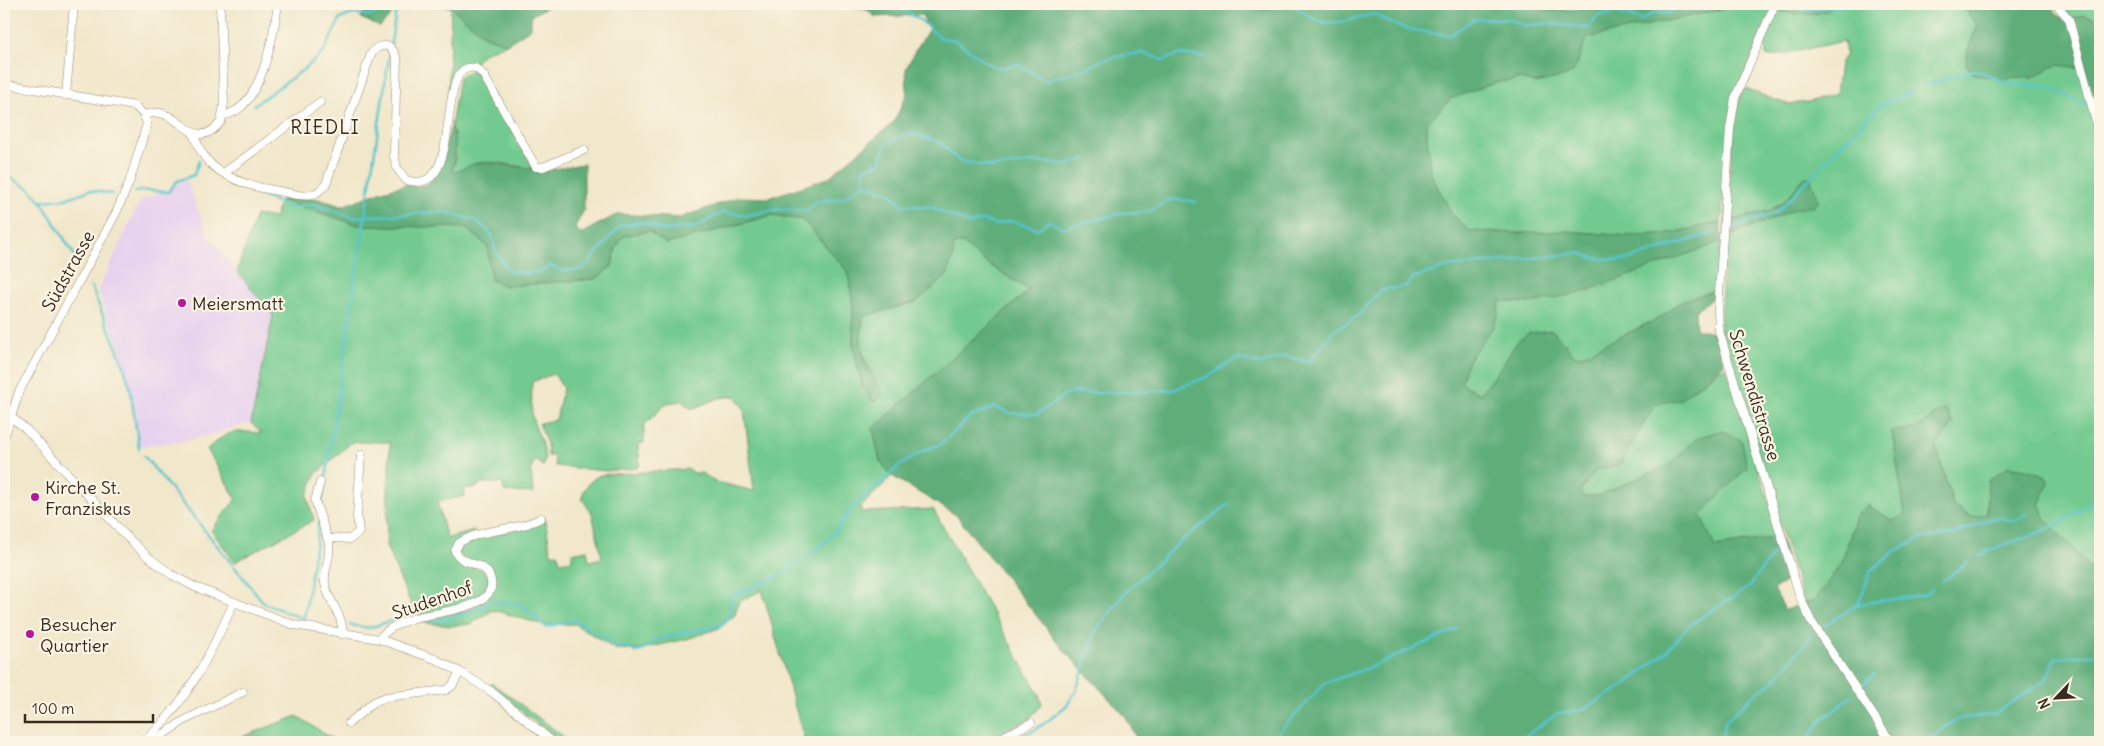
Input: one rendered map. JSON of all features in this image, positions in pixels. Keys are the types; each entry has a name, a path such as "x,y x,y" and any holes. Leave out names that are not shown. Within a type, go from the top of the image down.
{"street":[{"path":"66,94 74,4"},
{"path":"4,84 135,106 144,115 160,113 193,133 211,132 222,122 224,115 220,4"},
{"path":"224,115 233,114 256,86 275,31 278,4"},
{"name":"Schwendistrasse","path":"1775,4 1735,98 1730,129 1718,310 1719,332 1800,597 1811,621 1891,742"},
{"path":"2056,4 2069,19 2100,137"},
{"path":"193,133 203,156 224,173 253,187 300,195 310,195 318,192 326,184 371,54 375,49 389,46 397,59 394,155 397,168 406,180 421,182 430,178 436,171 449,124 455,81 460,72 469,67 478,69 484,76 536,167 543,167 584,150"},
{"path":"224,173 320,102"},
{"name":"Südstrasse","path":"4,438 10,416 20,392 116,213 141,148 146,124 144,115"},
{"path":"4,408 147,556 172,575 195,587 294,625 379,639 416,651 460,672 492,692 553,742"},
{"path":"328,540 335,538 350,539 359,532 357,517 361,455"},
{"path":"320,482 315,502 330,547 325,584 342,620 342,634"},
{"name":"Studenhof","path":"379,639 383,633 410,620 462,609 485,597 491,583 489,575 479,565 465,562 458,557 455,551 459,542 473,536 518,528 541,518"},
{"path":"143,742 170,715 190,688 209,655 234,602"},
{"path":"349,723 375,702 386,697 446,690 452,686 460,672"},
{"path":"152,742 185,720 244,692"},
{"path":"992,742 1030,722"}],"shaded area":[{"name":"Meiersmatt","path":"187,180 207,234 273,316 251,423 186,441 137,446 134,408 119,351 98,290 140,201"}],"green space":[{"path":"368,4 421,4 393,13 380,27 361,18"},
{"path":"421,4 553,4 532,15 530,29 507,44 483,35 451,7"},
{"path":"844,4 1526,4 1545,10 1578,11 1594,4 1645,4 1655,8 1671,4 1745,4 1587,38 1573,72 1566,76 1535,83 1520,79 1498,82 1452,98 1426,124 1430,172 1451,213 1470,231 1518,233 1565,231 1629,236 1672,233 1721,222 1721,241 1584,292 1531,303 1500,301 1498,315 1493,327 1469,359 1461,383 1480,394 1517,342 1529,333 1552,330 1574,355 1580,356 1662,317 1677,304 1687,299 1714,291 1711,299 1695,311 1696,329 1716,334 1724,364 1681,399 1655,404 1619,466 1597,469 1580,491 1583,497 1599,495 1669,465 1697,438 1722,430 1742,441 1747,468 1700,515 1715,547 1780,537 1786,555 1787,581 1774,589 1785,610 1816,599 1842,562 1856,517 1867,505 1893,521 1905,514 1892,431 1917,428 1945,408 1953,424 1936,446 1953,505 1971,517 1987,514 1988,481 2008,466 2045,475 2049,483 2039,504 2045,519 2100,578 2100,742 1138,742 1126,717 1063,649 956,515 892,476 880,461 873,429 1029,290 985,262 963,243 954,244 953,257 947,276 916,302 864,316 861,339 864,358 883,395 873,402 862,386 853,345 853,306 848,272 803,220 772,215 667,244 649,231 623,236 616,248 612,266 596,279 506,286 491,280 487,246 467,228 358,225 280,200 315,198 342,206 408,184 416,186 426,185 437,173 451,127 455,143 452,172 478,163 494,163 545,170 584,164 584,210 575,227 580,234 618,214 680,218 738,197 768,198 828,178 894,122 907,94 906,69 929,29 922,15 875,17 867,10"},
{"path":"1526,4 1594,4 1578,11 1545,10"},
{"path":"1745,4 1774,4 1735,96 1721,222 1672,233 1629,236 1565,231 1518,233 1470,231 1451,213 1430,172 1426,124 1452,98 1498,82 1520,79 1535,83 1573,72 1587,38"},
{"path":"1778,4 1821,4 1831,8 1820,13 1796,14 1776,9"},
{"path":"1817,4 1964,4 1963,7 1978,25 1968,49 1974,74 2005,80 2014,77 2032,78 2056,65 2081,68 2100,149 2100,578 2045,519 2039,504 2049,483 1988,481 1987,514 1971,517 1953,505 1936,446 1953,424 1945,409 1917,428 1892,432 1905,514 1893,521 1867,505 1856,517 1842,562 1816,600 1804,604 1720,329 1724,238 1796,209 1814,206 1805,177 1783,203 1768,211 1725,222 1735,115 1743,88 1787,104 1808,102 1836,94 1840,63 1846,54 1844,41 1774,56 1766,56 1765,38 1776,9 1828,5"},
{"path":"1964,4 2047,4 2065,21 2083,15 2100,19 2100,121 2085,68 2056,65 2032,78 2014,77 2005,80 1974,74 1966,65 1968,49 1978,25 1963,7"},
{"path":"2059,4 2100,4 2100,19 2083,15 2071,19"},
{"path":"451,7 483,35 507,44 488,51 474,65 462,69 455,77 448,100"},
{"path":"472,70 481,75 534,169 485,162 452,172 455,161 451,127 459,77"},
{"path":"1805,177 1810,177 1819,201 1814,206 1796,209 1724,238 1725,222 1768,211 1783,203"},
{"path":"280,200 358,225 467,228 487,246 491,280 506,286 596,279 612,266 616,248 623,236 649,231 667,244 772,215 803,220 848,272 853,306 853,345 862,386 873,402 883,395 864,358 861,339 864,316 916,302 946,276 953,257 954,244 963,243 985,262 1029,290 873,429 880,461 892,476 860,508 863,512 933,509 1039,694 1042,705 1028,720 980,742 977,742 974,735 964,742 805,742 762,590 739,602 735,615 720,628 687,639 637,650 615,649 575,624 544,625 493,610 471,624 450,626 421,622 418,619 470,608 478,604 489,593 493,581 489,570 480,563 464,558 458,552 460,546 471,539 531,526 545,518 551,554 558,553 560,562 572,560 572,553 587,550 589,561 602,558 592,513 582,499 588,485 600,475 687,469 695,473 701,473 717,482 754,491 744,409 735,396 719,398 691,409 682,401 667,403 644,425 644,443 638,444 640,465 637,468 607,471 555,466 554,456 548,456 547,444 539,423 556,420 563,388 553,374 532,382 533,421 545,453 543,467 536,460 531,467 533,493 505,492 502,483 481,483 478,487 464,489 465,496 437,502 447,538 474,531 475,533 465,537 456,544 452,552 454,556 463,563 484,571 489,579 489,586 485,593 468,604 416,616 386,546 390,442 352,442 316,474 307,496 314,520 235,562 211,530 236,499 207,449 232,433 262,433 251,423 273,316 237,271 256,215 275,218"},
{"path":"1721,241 1717,293 1711,291 1677,304 1662,317 1580,356 1574,355 1565,343 1496,374 1479,395 1461,383 1466,365 1495,320 1500,301 1531,303"},
{"path":"1726,367 1780,537 1715,547 1699,515 1747,467 1697,438 1670,465 1599,495 1583,497 1580,491 1597,468 1619,466 1655,404 1681,399 1721,368"},
{"path":"492,683 571,742 561,742 489,686"},
{"path":"297,716 338,742 229,742"}],"waterway":[{"path":"254,105 303,70 323,53 340,19 355,14 371,16 380,4"},
{"path":"391,44 397,4"},
{"path":"898,4 900,8 923,22 940,38 955,40 993,67 1003,68 1018,64 1045,81 1089,67 1102,60 1126,55 1143,53 1163,60 1180,54 1204,57"},
{"path":"1291,4 1319,21 1340,22 1375,14 1384,20 1402,27 1421,32 1451,35 1473,19 1508,19 1526,26 1545,23 1589,28 1597,16 1618,12 1642,20 1653,13 1669,13 1679,6 1696,9 1715,4"},
{"path":"1794,4 1806,10 1856,4"},
{"path":"321,509 390,50"},
{"path":"1926,86 1975,70 2011,84 2050,87 2085,105"},
{"path":"1731,227 1776,213 1881,104 1913,91"},
{"path":"864,184 863,169 880,163 886,144 910,132 939,142 959,161 993,167 1039,162 1069,165 1085,158"},
{"path":"135,192 148,190 168,192 177,181 194,175 199,161"},
{"path":"4,174 30,189 41,201 78,261"},
{"path":"864,184 890,193 902,205 931,207 970,224 983,220 995,225 1010,221 1038,229 1049,221 1063,228 1122,213 1148,212 1171,199 1196,202"},
{"path":"254,192 290,208 313,204 354,217 445,212 477,221 492,235 496,253 510,272 538,273 551,266 564,271 583,269 620,226 642,222 662,230 696,227 723,212 747,215 778,209 806,211 818,201 845,198 864,184"},
{"path":"41,201 65,199 90,190 112,194"},
{"path":"416,621 450,619 491,603 502,602 522,605 546,627 574,620 618,647 626,647 635,652 641,651 656,640 688,631 713,628 723,623 730,616 733,595 780,575 813,553 836,531 850,510 899,466 923,451 941,444 970,417 995,407 1009,413 1037,414 1070,392 1099,393 1173,390 1209,376 1237,358 1260,364 1285,356 1310,362 1332,332 1359,315 1381,290 1406,286 1413,278 1447,267 1580,253 1593,258 1626,260 1716,232"},
{"path":"91,286 124,366 130,387 139,448"},
{"path":"144,456 264,603 304,619 319,522"},
{"path":"1979,556 2056,525 2100,496"},
{"path":"1004,742 1033,731 1067,705 1076,691 1097,629 1125,593 1182,540 1230,503"},
{"path":"1858,604 1871,571 1895,551 1922,538 1954,534 1996,517 2015,521 2027,513"},
{"path":"1502,742 1526,736 1558,713 1582,710 1623,686 1665,653 1689,625 1749,587 1773,553"},
{"path":"1943,581 1967,562"},
{"path":"1825,625 1858,604 1924,595 1932,589"},
{"path":"350,625 369,628 403,617 407,618"},
{"path":"1270,742 1325,683 1371,667 1457,629"},
{"path":"1721,742 1725,722 1754,694 1773,682 1811,636"},
{"path":"1926,742 1957,719 1994,714 2046,680 2055,658 2100,654"},
{"path":"1862,685 1875,674"},
{"path":"1806,742 1823,718 1851,696"}],"place":[{"name":"Meiersmatt","path":"182,303"},
{"name":"Kirche St. Franziskus","path":"35,497"},
{"name":"Besucher Quartier","path":"30,634"}],"district":[{"name":"RIEDLI","path":"325,127"}]}
